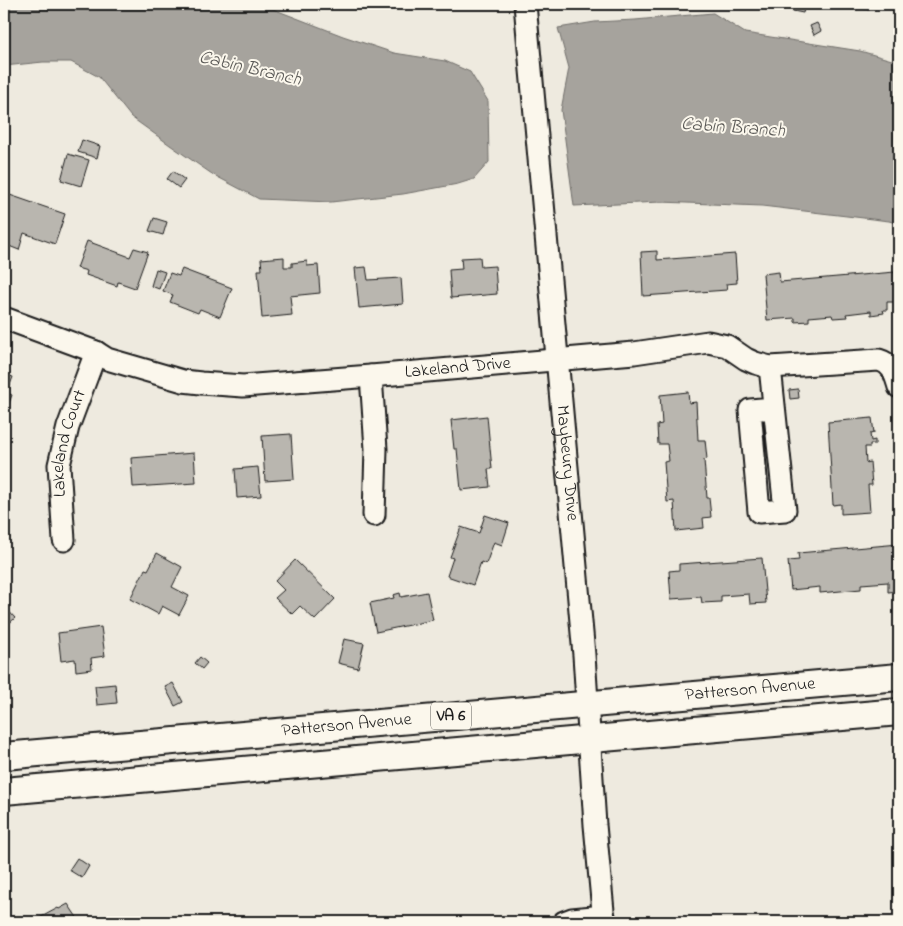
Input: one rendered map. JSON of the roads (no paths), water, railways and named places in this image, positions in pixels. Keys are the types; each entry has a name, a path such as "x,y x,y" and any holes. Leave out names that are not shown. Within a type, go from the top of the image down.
{"main road":[{"name":"Patterson Avenue","path":"4,756 899,677"},
{"name":"Patterson Avenue","path":"4,791 899,712"}],"street":[{"name":"Maybeury Drive","path":"525,4 584,655 586,704 604,919"},
{"name":"Lakeland Drive","path":"4,318 96,352 107,359 202,384 242,386 371,376 634,353 708,342 727,346 755,364 770,367 885,361 894,370 899,387"},
{"name":"Lakeland Court","path":"64,540 59,465 68,427 96,352"},
{"path":"770,367 774,408"},
{"path":"371,376 376,448 374,515"},
{"path":"564,922 604,919"}],"water":[{"name":"Cabin Branch","path":"4,4 260,4 343,36 394,53 445,61 470,72 488,101 489,162 474,179 458,184 403,194 331,202 259,199 212,174 131,117 99,77 71,62 43,62 4,66"},
{"name":"Cabin Branch","path":"713,13 745,33 860,51 899,62 899,224 889,221 762,206 661,202 574,206 561,110 569,68 558,28 595,22"}]}
